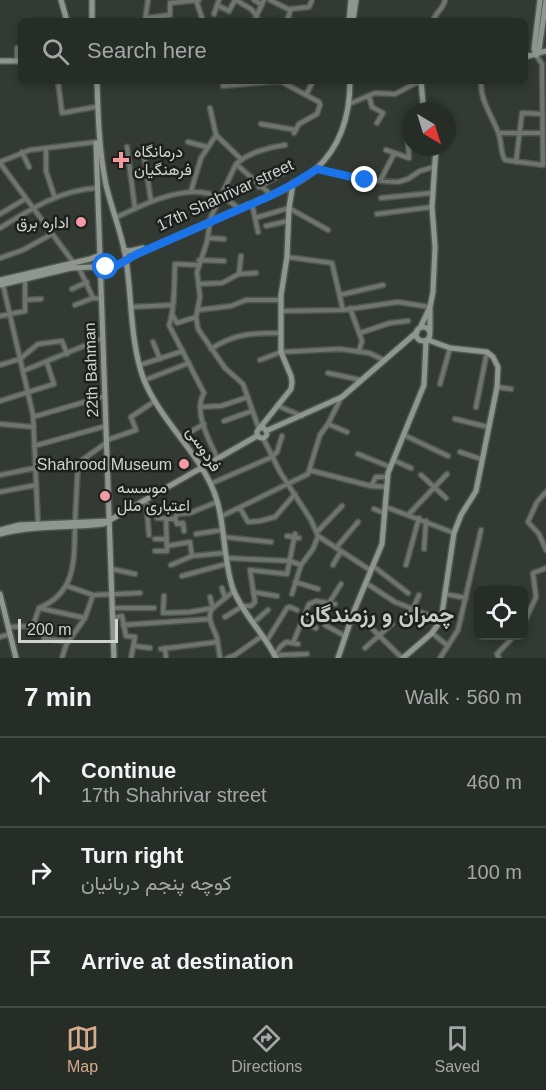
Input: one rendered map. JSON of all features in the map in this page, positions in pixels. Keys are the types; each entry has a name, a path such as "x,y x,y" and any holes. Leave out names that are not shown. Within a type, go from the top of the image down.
{"main road":[{"path":"62,0 66,18"},
{"path":"92,0 92,18"},
{"path":"351,18 354,0"},
{"path":"536,55 534,50 540,0"},
{"path":"536,55 546,0"},
{"path":"528,56 546,51"},
{"path":"536,55 546,56"},
{"path":"0,61 18,61"},
{"name":"22th Bahman","path":"95,84 114,658"},
{"name":"فردوسی","path":"95,84 98,129 111,202 126,261 140,365 155,400 210,484 217,502 225,558 234,591 252,624 276,657"},
{"name":"17th Shahrivar street","path":"124,250 136,250 252,204 317,169 339,138 345,122 349,104 348,84"},
{"name":"17th Shahrivar street","path":"1,283 78,267 116,266 137,254 292,183 315,166 333,144 343,121 348,84"},
{"path":"421,84 423,102"},
{"path":"428,337 421,341 418,333 434,292 435,247 432,194 435,156"},
{"path":"263,433 276,409 291,389 292,382 281,352 281,300 287,257 292,183"},
{"path":"99,205 111,202"},
{"path":"1,283 100,255"},
{"path":"338,658 354,611 382,544 390,467 424,386 430,307"},
{"path":"0,532 111,521 200,467 263,433 342,397 403,343 427,328 428,337 439,345 487,352 493,357 498,367 476,491 461,514 454,533 441,620 432,633 402,658"},
{"path":"188,475 192,466 192,456"},
{"path":"0,532 20,525 75,525"},
{"path":"0,594 14,657"}],"street":[{"path":"146,18 148,0"},
{"path":"156,18 170,15 170,3 197,0 202,18"},
{"path":"214,14 218,1 229,11 235,0 251,9 257,16 263,2 254,0"},
{"path":"270,0 290,10 309,7 312,0"},
{"path":"434,18 445,0"},
{"path":"288,18 290,10"},
{"path":"17,48 18,54"},
{"path":"481,84 480,94 499,133 502,145 501,154 505,160 543,165 542,63 536,55"},
{"path":"58,84 62,113 95,107"},
{"path":"223,86 243,84"},
{"path":"261,124 295,131 299,124 317,114 319,102 286,84"},
{"path":"306,95 312,84"},
{"path":"349,104 375,93 394,94 414,84"},
{"path":"369,96 372,107 383,114 378,123"},
{"path":"210,108 216,135 242,159"},
{"path":"516,162 522,113 543,114"},
{"path":"499,133 543,133"},
{"path":"191,191 207,147 216,135"},
{"path":"73,262 0,162 22,152 96,142"},
{"path":"188,142 207,147"},
{"path":"285,145 270,148 242,159 236,164 210,220 199,262 200,297 196,317 198,329 225,368 243,384 272,457 317,534 408,593"},
{"path":"127,147 135,209"},
{"path":"143,149 151,201"},
{"path":"46,150 46,171 55,198"},
{"path":"386,150 409,158 409,156"},
{"path":"22,152 29,167"},
{"path":"380,181 394,154"},
{"path":"236,164 268,194"},
{"path":"317,169 365,180 398,182 434,167"},
{"path":"259,187 285,172"},
{"path":"0,228 55,198 83,189 97,188"},
{"path":"115,218 151,201 191,191 201,191 237,207"},
{"path":"381,198 432,194"},
{"path":"0,214 25,199"},
{"path":"252,204 258,230"},
{"path":"377,214 432,207"},
{"path":"255,218 289,208 328,230"},
{"path":"266,226 288,221"},
{"path":"0,258 23,250 52,234"},
{"path":"207,238 224,239"},
{"path":"239,274 241,256"},
{"path":"287,257 332,263 343,310"},
{"path":"196,317 177,323 173,316 175,264 224,261"},
{"path":"78,267 93,298"},
{"path":"199,284 222,283 239,274 256,273"},
{"path":"0,316 25,310 25,279"},
{"path":"72,289 87,282"},
{"path":"1,283 33,417 38,524"},
{"path":"340,295 383,285"},
{"path":"75,305 93,298 102,299"},
{"path":"26,300 41,299"},
{"path":"198,310 226,307 246,300 281,300"},
{"path":"281,311 343,310 398,302 430,307"},
{"path":"131,307 172,304"},
{"path":"350,308 362,341 359,351"},
{"path":"173,316 169,325 204,393 200,400 200,407 210,443 218,459"},
{"path":"360,333 390,323 408,321"},
{"path":"211,349 222,342 245,334 281,333"},
{"path":"23,371 104,338"},
{"path":"0,365 20,359 38,344 51,341 62,341 67,354"},
{"path":"153,342 160,359"},
{"path":"440,384 450,348"},
{"path":"260,360 281,352 340,350 369,353 384,360"},
{"path":"140,365 183,351"},
{"path":"476,407 487,352"},
{"path":"0,401 54,384 47,363"},
{"path":"145,380 189,363"},
{"path":"328,374 361,380"},
{"path":"496,387 511,389"},
{"path":"33,417 105,396"},
{"path":"200,407 221,406 248,397"},
{"path":"220,518 308,474 320,435 342,397"},
{"path":"0,475 78,463 107,441 136,430 131,417 155,400"},
{"path":"276,409 302,416"},
{"path":"224,421 252,411"},
{"path":"455,419 488,427"},
{"path":"0,424 34,427"},
{"path":"180,438 204,424"},
{"path":"328,424 347,432"},
{"path":"34,446 106,426"},
{"path":"404,435 448,456"},
{"path":"210,484 272,457 277,452 282,436"},
{"path":"460,452 481,459"},
{"path":"358,454 390,467"},
{"path":"393,460 411,468"},
{"path":"0,637 10,631 33,626 39,608 54,599 67,586 73,568 78,463"},
{"path":"309,470 371,486 387,487"},
{"path":"409,514 447,474"},
{"path":"421,476 446,498"},
{"path":"371,486 376,477 388,477"},
{"path":"0,492 36,485"},
{"path":"546,492 540,497 528,518 528,522 539,534 546,550"},
{"path":"240,508 248,522 271,519 295,494"},
{"path":"146,500 149,535"},
{"path":"175,519 177,514 190,513 217,502"},
{"path":"292,594 301,565 314,549 317,534 342,506"},
{"path":"374,509 409,514 454,533"},
{"path":"157,518 175,519"},
{"path":"406,565 419,518"},
{"path":"155,551 167,551 166,519"},
{"path":"175,519 177,524 183,523 184,531"},
{"path":"424,549 426,521"},
{"path":"336,548 358,522"},
{"path":"441,658 458,630 481,530"},
{"path":"196,534 222,533 271,542"},
{"path":"225,617 241,606 254,604 250,570 287,574 296,536 287,536"},
{"path":"155,539 166,539"},
{"path":"167,546 190,542 192,556"},
{"path":"333,565 341,550"},
{"path":"171,565 192,556 290,561 301,565"},
{"path":"182,576 225,558"},
{"path":"528,614 536,597 534,573 546,568"},
{"path":"111,569 135,574"},
{"path":"295,582 318,589"},
{"path":"366,582 395,602 441,620"},
{"path":"329,603 341,584"},
{"path":"67,586 93,595 140,593"},
{"path":"222,588 225,598"},
{"path":"220,658 210,613 234,591"},
{"path":"254,592 277,596"},
{"path":"445,594 466,598"},
{"path":"62,658 68,641 85,618 93,595"},
{"path":"401,618 413,609 419,595"},
{"path":"164,596 163,613 183,613 213,608"},
{"path":"210,597 213,608"},
{"path":"276,657 282,644 286,642 296,644 309,604 313,601 335,604"},
{"path":"39,608 85,618"},
{"path":"113,608 153,608"},
{"path":"266,642 287,608 297,610"},
{"path":"252,624 268,610"},
{"path":"354,611 402,658"},
{"path":"113,618 122,616 126,636 135,637 131,658"},
{"path":"123,626 210,619"},
{"path":"302,621 316,628"},
{"path":"365,648 392,624"},
{"path":"325,625 345,636"},
{"path":"432,633 448,646"},
{"path":"227,658 236,655 262,636"},
{"path":"44,639 68,641"},
{"path":"499,658 497,654 510,640"},
{"path":"166,658 163,649 217,642"},
{"path":"134,646 150,648"},
{"path":"276,657 307,654"}],"place":[{"name":"درمانگاه فرهنگیان","path":"121,160"},
{"name":"اداره برق","path":"81,222"},
{"name":"Shahrood Museum","path":"184,464"},
{"name":"موسسه اعتباری ملل","path":"105,496"}],"district":[{"name":"چمران و رزمندگان","path":"377,614"}],"route":[{"path":"106,267 116,266 137,254 270,196 317,169 365,180"}]}
